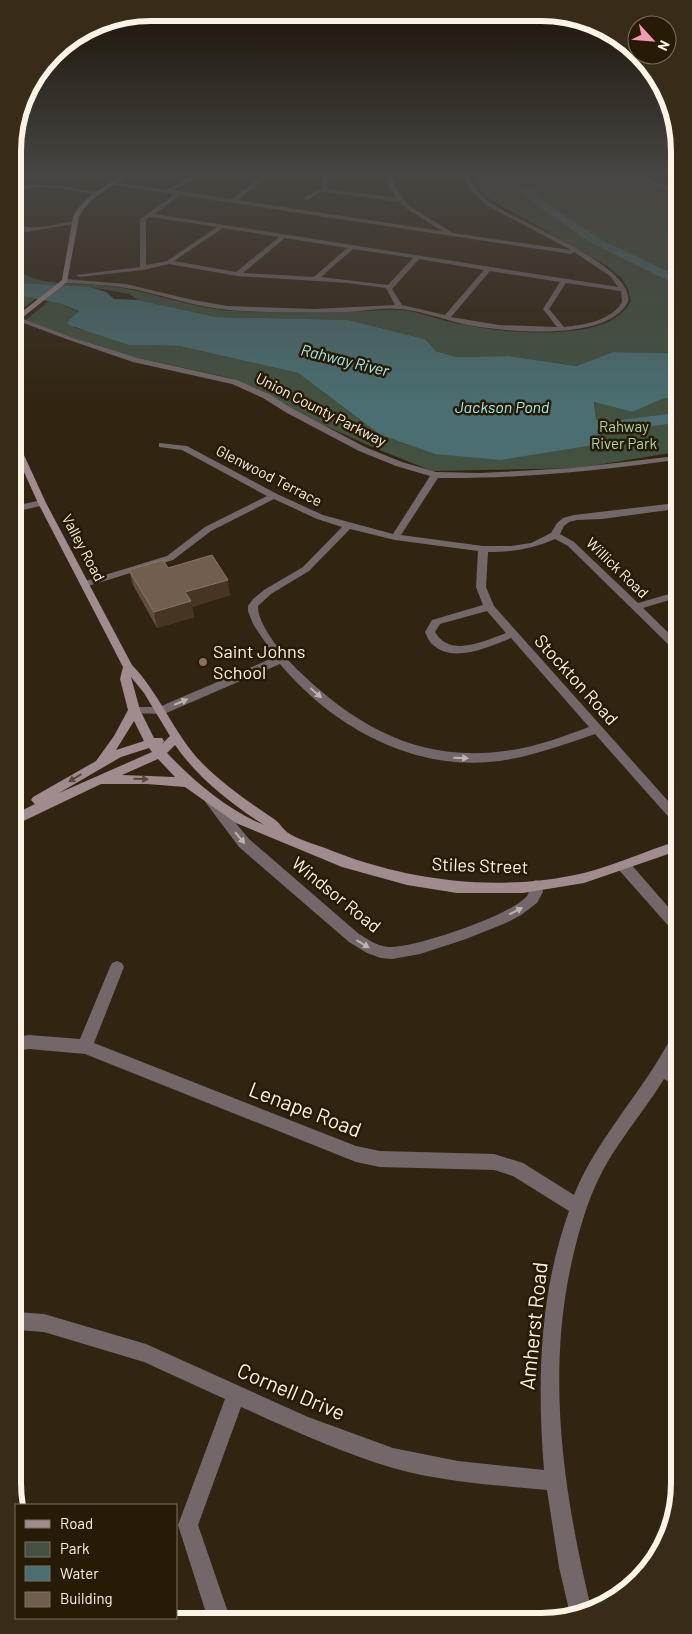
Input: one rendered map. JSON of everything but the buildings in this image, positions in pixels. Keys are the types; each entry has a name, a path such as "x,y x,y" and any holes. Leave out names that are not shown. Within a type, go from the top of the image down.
{"street":[{"path":"65,281 70,251"},
{"path":"143,251 143,268"},
{"path":"22,314 65,281 169,262 185,251"},
{"path":"238,274 266,251"},
{"path":"315,279 347,251"},
{"path":"380,251 624,290"},
{"path":"562,251 580,254"},
{"path":"65,281 120,285 226,308 295,311 400,307 500,328 562,328 593,323 614,315 624,304 626,297 624,290 604,268 575,251"},
{"path":"389,287 418,257"},
{"path":"169,262 238,274 356,282 389,287"},
{"path":"447,317 489,268"},
{"path":"562,328 546,309 564,280"},
{"path":"389,287 400,307"},
{"name":"Union County Parkway","path":"22,321 136,360 234,382 266,396 290,412 362,449 399,464 436,475 480,476 573,472 671,459"},
{"name":"Glenwood Terrace","path":"162,445 184,448 274,496 320,517 395,537 483,550 511,549 533,545 555,535"},
{"name":"Valley Road","path":"22,462 128,667 139,677 175,738"},
{"path":"395,537 436,475"},
{"path":"85,584 170,558 208,529 274,496"},
{"path":"22,507 42,503"},
{"path":"555,535 566,520 578,517 602,516 671,507"},
{"path":"348,526 309,567 271,590 255,603 252,608 254,618 281,659 305,683 346,717 370,733 415,752 466,759 500,757 597,729"},
{"name":"Willick Road","path":"555,535 571,544 671,642"},
{"name":"Stockton Road","path":"483,550 482,587 489,607 671,812"},
{"path":"635,607 671,597"},
{"path":"489,607 436,622 430,632 432,638 441,647 458,650 512,634"},
{"path":"96,766 118,739 134,710 160,711 281,659"},
{"name":"Valley Road","path":"128,667 126,679 134,710 151,743 160,753"},
{"path":"22,809 117,754 151,743 175,738"},
{"path":"21,817 93,782 160,753 175,738"},
{"name":"Stiles Street","path":"175,738 198,766 253,812 278,827 284,836"},
{"name":"Stiles Street","path":"160,753 188,783 240,820 272,834 284,836 347,863 407,880 457,887 536,886 584,878 624,866 670,848"},
{"path":"93,782 127,778 158,779 188,783"},
{"name":"Windsor Road","path":"210,800 244,843 354,938 367,947 382,952 404,952 427,947 516,912 534,898 537,892 536,886"},
{"path":"624,866 670,919"},
{"path":"86,1046 116,967"},
{"name":"Lenape Road","path":"21,1043 29,1042 86,1046 356,1154 380,1160 494,1162 517,1169 578,1206"},
{"name":"Amherst Road","path":"579,1606 567,1558 554,1481 549,1419 550,1348 554,1302 564,1252 578,1206 596,1166 662,1069 670,1053"},
{"path":"662,1069 670,1074"},
{"name":"Cornell Drive","path":"21,1321 44,1323 146,1353 305,1426 393,1458 458,1471 554,1481"},
{"path":"217,1613 188,1525 236,1395"}],"green space":[{"path":"582,251 671,251 671,353 613,352 576,366 509,356 456,357 436,351 425,339 348,320 216,317 138,300 129,294 90,287 52,286 22,309 22,273 51,282 116,287 220,310 292,313 401,310 487,329 514,332 555,332 587,329 604,324 620,315 626,309 631,301 628,289 622,278 604,264"},
{"name":"Rahway River Park","path":"49,301 79,312 70,319 75,328 94,332 129,345 179,346 298,373 379,434 599,444 594,402 632,412 664,397 671,398 671,453 579,468 432,471 372,447 297,413 263,391 230,378 125,355 71,339 26,320"}],"water":[{"name":"Jackson Pond","path":"22,283 90,287 106,292 114,299 138,300 216,317 348,320 425,339 436,351 456,357 509,356 576,366 613,352 671,353 671,398 664,398 632,412 594,402 599,444 500,460 435,454 379,434 298,373 179,346 129,345 69,325 67,322 79,311 58,303 22,296"}],"waterway":[{"name":"Rahway River","path":"617,251 671,278"},
{"name":"Rahway River","path":"563,416 605,427 671,419"}],"place":[{"name":"Saint Johns School","path":"203,662"}]}
